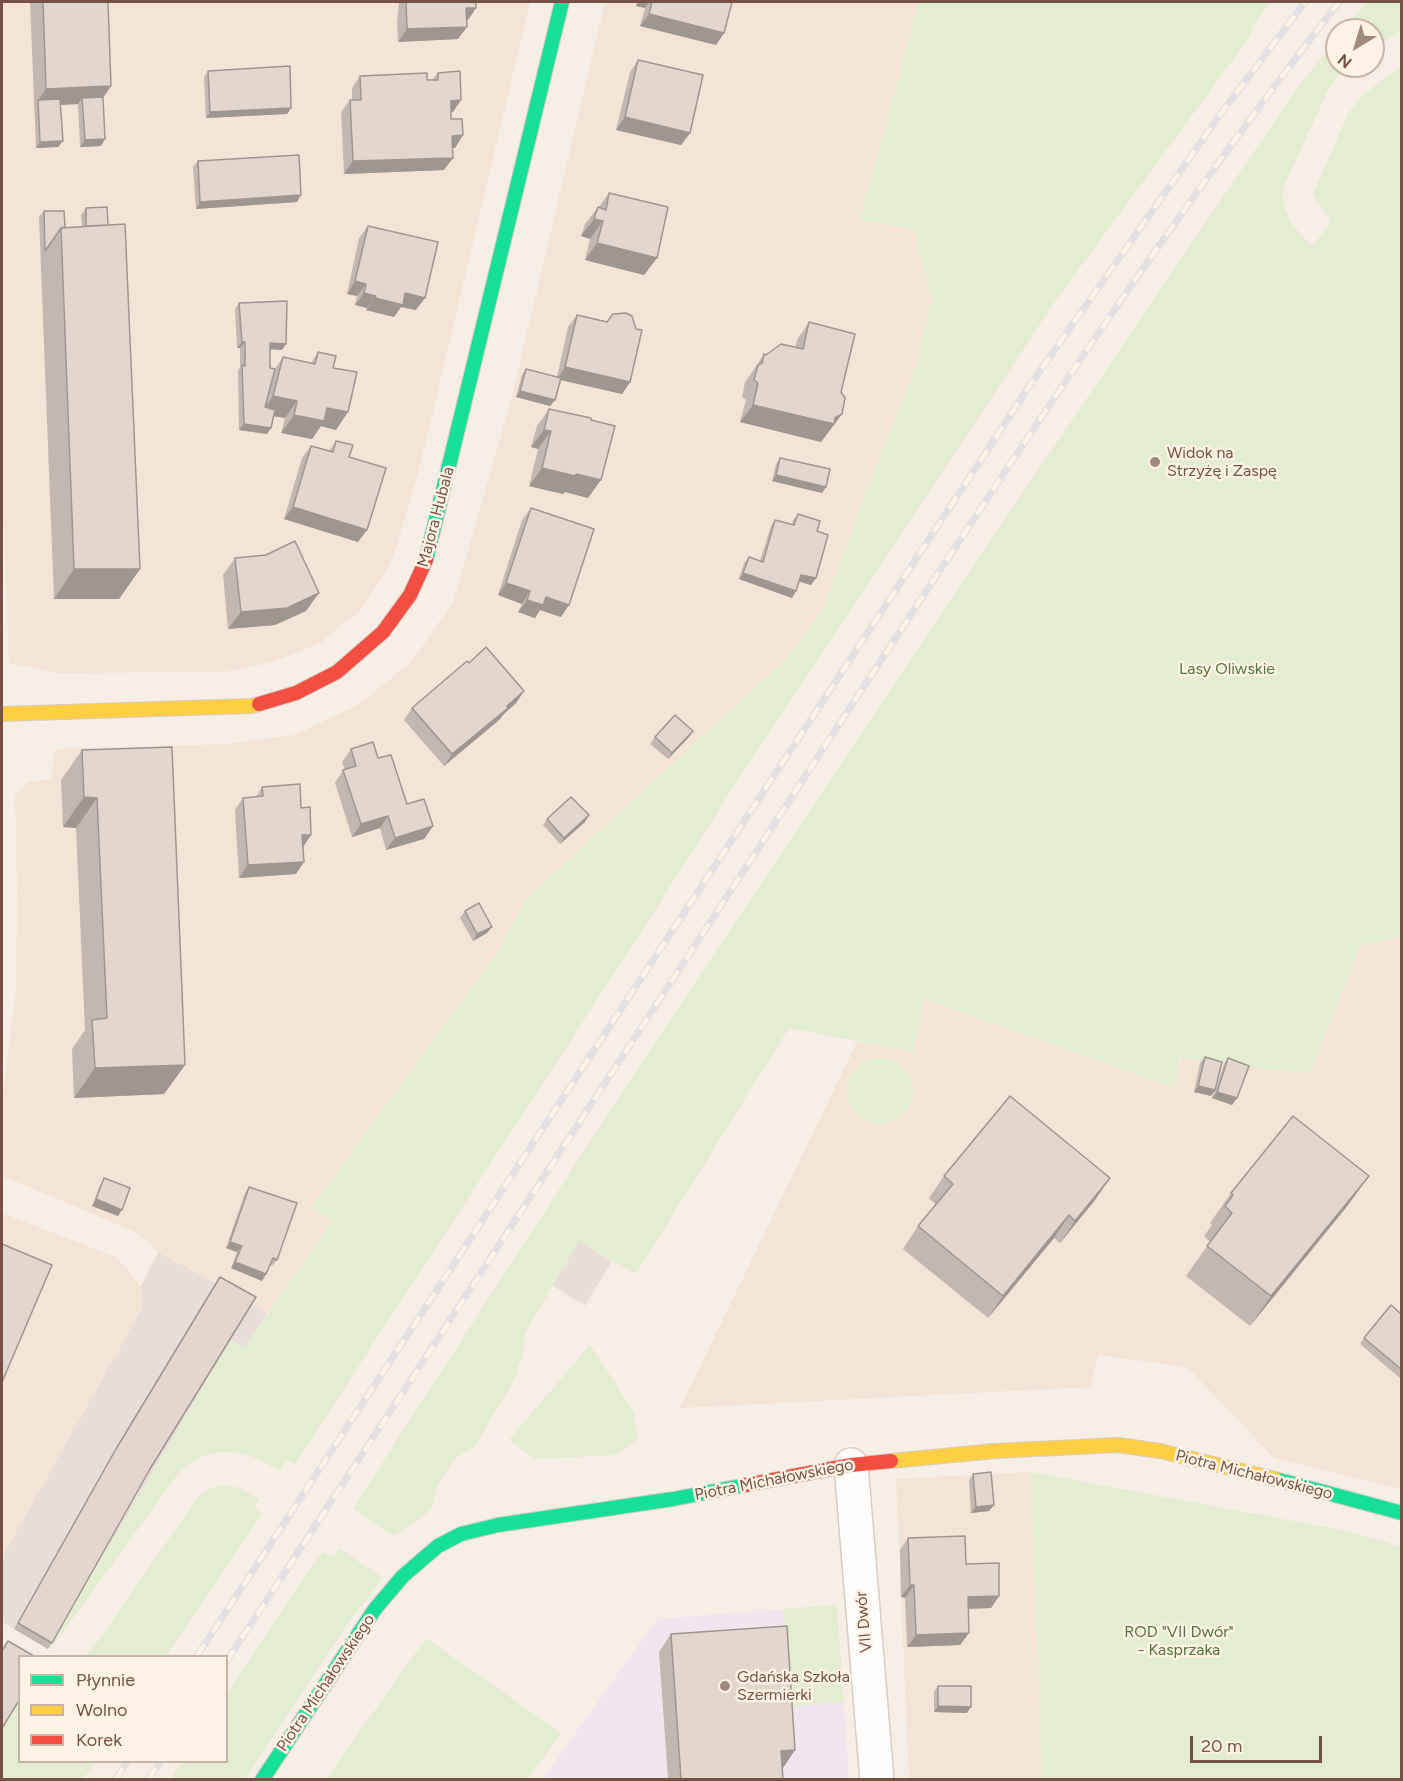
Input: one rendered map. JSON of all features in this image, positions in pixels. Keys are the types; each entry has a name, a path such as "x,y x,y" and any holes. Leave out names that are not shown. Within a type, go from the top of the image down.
{"street":[{"name":"Majora Hubala","path":"2,714 252,706 297,693 336,672 383,632 410,595 426,562 562,2"},
{"name":"Piotra Michałowskiego","path":"262,1779 375,1609 404,1576 438,1546 461,1534 498,1525 653,1503 883,1460 994,1451 1118,1445 1160,1451 1401,1513"},
{"name":"VII Dwór","path":"852,1465 877,1779"}],"shaded area":[{"path":"2,2 530,2 420,466 396,548 389,565 360,610 322,642 273,662 225,672 57,673 9,663 2,491"},
{"path":"605,2 919,2 860,219 913,229 932,298 916,368 871,480 823,610 786,659 527,899 499,950 312,1208 333,1220 267,1313 158,1252 138,1233 2,1176 2,1102 16,990 15,794 28,782 51,779 55,749 226,744 295,735 361,703 413,660 454,600 512,396"},
{"path":"1401,936 1401,1489 1274,1458 1187,1367 1098,1355 1090,1387 680,1408 857,1042 913,1052 924,999 1175,1088 1180,1058 1310,1073 1360,946"},
{"path":"2,1213 116,1257 141,1286 142,1308 2,1557"},
{"path":"579,1240 612,1261 585,1306 552,1285"},
{"path":"158,1252 267,1313 244,1348 231,1340 48,1649 2,1622 2,1557 142,1308 141,1286"},
{"path":"1031,1472 1042,1779 909,1779 896,1479"},
{"name":"Gdańska Szkoła Szermierki","path":"837,1605 849,1779 542,1780 657,1619"}],"green space":[{"path":"919,2 1271,2 1253,25 1249,38 1056,300 736,783 295,1464 287,1460 279,1471 253,1457 229,1452 204,1456 192,1462 180,1471 53,1646 48,1649 231,1340 244,1347 333,1221 311,1208 499,950 526,899 786,659 823,610 871,480 916,368 932,298 913,229 860,220"},
{"path":"1366,2 1401,2 1401,30 1385,41 1385,18 1353,18"},
{"name":"Lasy Oliwskie","path":"1325,53 1325,78 1336,78 1329,88 1283,188 1287,214 1312,247 1331,221 1313,194 1348,114 1363,95 1401,66 1401,936 1360,946 1310,1073 1179,1057 1176,1088 924,999 913,1052 789,1028 636,1274 579,1241 525,1333 523,1353 514,1380 474,1447 455,1458 437,1486 431,1510 395,1535 391,1534 353,1509 366,1488 655,1042 1295,91"},
{"path":"873,1058 887,1058 899,1063 908,1072 913,1091 911,1104 904,1115 887,1124 873,1124 861,1119 852,1110 847,1098 847,1084 852,1072 861,1063"},
{"path":"590,1345 634,1413 637,1440 615,1455 535,1459 509,1440"},
{"name":"ROD \"VII Dwór\" - Kasprzaka","path":"1031,1472 1352,1532 1401,1547 1401,1779 1042,1779"},
{"path":"222,1485 240,1488 259,1500 254,1507 262,1514 167,1655 86,1655 98,1641 195,1501 214,1487"},
{"path":"340,1549 383,1578 346,1626 245,1779 170,1780 181,1763 228,1763 228,1692 323,1552 335,1557"},
{"path":"837,1605 844,1702 785,1707 783,1609"},
{"path":"426,1638 561,1733 528,1779 326,1779"},
{"path":"18,1701 18,1763 95,1763 83,1779 2,1779 2,1728"}],"building":[{"path":"43,2 108,2 111,86 46,89"},
{"path":"406,2 476,2 476,8 466,8 467,27 407,29"},
{"path":"652,2 732,2 724,33 649,14"},
{"path":"638,60 703,75 690,133 625,117"},
{"path":"290,66 291,108 210,112 208,71"},
{"path":"460,71 461,100 451,101 451,119 462,119 463,135 452,136 453,158 353,161 350,100 361,100 360,76 427,73 427,80 438,80 438,73"},
{"path":"103,97 105,139 85,140 82,98"},
{"path":"60,99 63,141 40,142 38,100"},
{"path":"299,155 301,195 200,202 198,161"},
{"path":"609,193 668,207 657,258 597,243 603,221 594,219 598,207 606,210"},
{"path":"107,207 108,225 86,226 86,208"},
{"path":"44,211 64,211 65,227 61,228 45,251"},
{"path":"125,224 140,569 74,569 61,228"},
{"path":"368,226 438,242 425,298 405,293 403,305 364,293 366,284 355,281"},
{"path":"287,301 286,344 270,343 270,368 275,369 265,407 275,410 271,428 244,424 242,365 245,366 245,342 242,342 239,303"},
{"path":"626,313 632,316 636,329 642,330 630,382 565,367 577,315 607,322 613,314"},
{"path":"809,322 855,334 841,392 845,398 842,414 835,418 834,424 753,405 758,383 754,380 764,354 766,355 781,344 803,349"},
{"path":"318,352 336,356 333,368 357,372 348,412 327,408 324,421 294,415 297,401 273,396 283,357 315,364"},
{"path":"526,369 561,378 555,400 520,391"},
{"path":"549,409 615,426 601,480 542,468 551,431 544,430"},
{"path":"336,441 353,445 349,457 386,468 367,530 293,507 311,446 333,452"},
{"path":"780,458 830,469 826,487 776,475"},
{"path":"531,508 594,529 569,605 546,597 543,605 527,600 530,591 506,583"},
{"path":"798,514 820,521 817,531 828,535 816,578 801,575 796,591 743,573 749,557 763,562 775,520 794,525"},
{"path":"295,541 319,593 287,608 241,612 235,558 266,555"},
{"path":"486,647 524,691 507,706 508,708 452,754 412,708"},
{"path":"675,715 693,731 672,753 655,737"},
{"path":"373,742 378,758 391,755 407,804 424,799 433,826 395,838 388,816 361,824 343,770 356,766 351,749"},
{"path":"172,747 185,1065 95,1068 92,1020 107,1018 97,798 84,797 82,750"},
{"path":"300,784 301,808 310,807 311,835 302,835 304,862 248,865 243,798 263,796 262,787"},
{"path":"571,797 589,815 564,838 547,819"},
{"path":"479,903 492,927 477,934 465,911"},
{"path":"1205,1057 1222,1062 1215,1090 1198,1086"},
{"path":"1228,1058 1249,1066 1237,1098 1217,1092"},
{"path":"1010,1096 1110,1178 1075,1221 1069,1215 1003,1296 918,1226 953,1184 944,1176"},
{"path":"1293,1116 1369,1176 1271,1296 1207,1246 1232,1213 1225,1206 1233,1195 1231,1193"},
{"path":"104,1178 130,1188 122,1210 96,1199"},
{"path":"249,1187 297,1203 277,1260 273,1258 266,1274 235,1262 242,1246 230,1242"},
{"path":"2,1244 52,1265 2,1382"},
{"path":"220,1277 256,1297 150,1469 52,1643 18,1623 116,1449"},
{"path":"1391,1305 1401,1314 1401,1369 1364,1338"},
{"path":"991,1472 994,1505 976,1507 973,1474"},
{"path":"965,1536 966,1564 999,1563 999,1596 968,1597 969,1633 916,1635 914,1585 910,1585 908,1538"},
{"path":"787,1626 795,1750 781,1751 783,1779 681,1779 671,1634"},
{"path":"8,1641 32,1655 18,1655 18,1702 2,1728 2,1651"},
{"path":"938,1686 971,1686 971,1707 938,1706"}],"railway":[{"path":"198,1655 1030,385 1219,116 1305,2"},
{"path":"228,1659 1022,446 1208,177 1339,2"},
{"path":"115,1780 126,1763"},
{"path":"148,1780 159,1763"}],"traffic: fast":[{"path":"426,560 562,2"},
{"path":"1275,1479 1402,1513"},
{"path":"262,1780 375,1609 403,1576 438,1546 461,1534 498,1525 673,1499 746,1485"}],"traffic: slow":[{"path":"2,714 259,704"},
{"path":"891,1461 995,1451 1118,1445 1160,1451 1275,1479"}],"traffic: jam":[{"path":"259,704 296,693 337,672 383,632 410,595 426,560"},
{"path":"746,1485 851,1465 891,1461"}],"place":[{"name":"Widok na Strzyżę i Zaspę","path":"1155,462"},
{"name":"Gdańska Szkoła Szermierki","path":"725,1686"}]}
